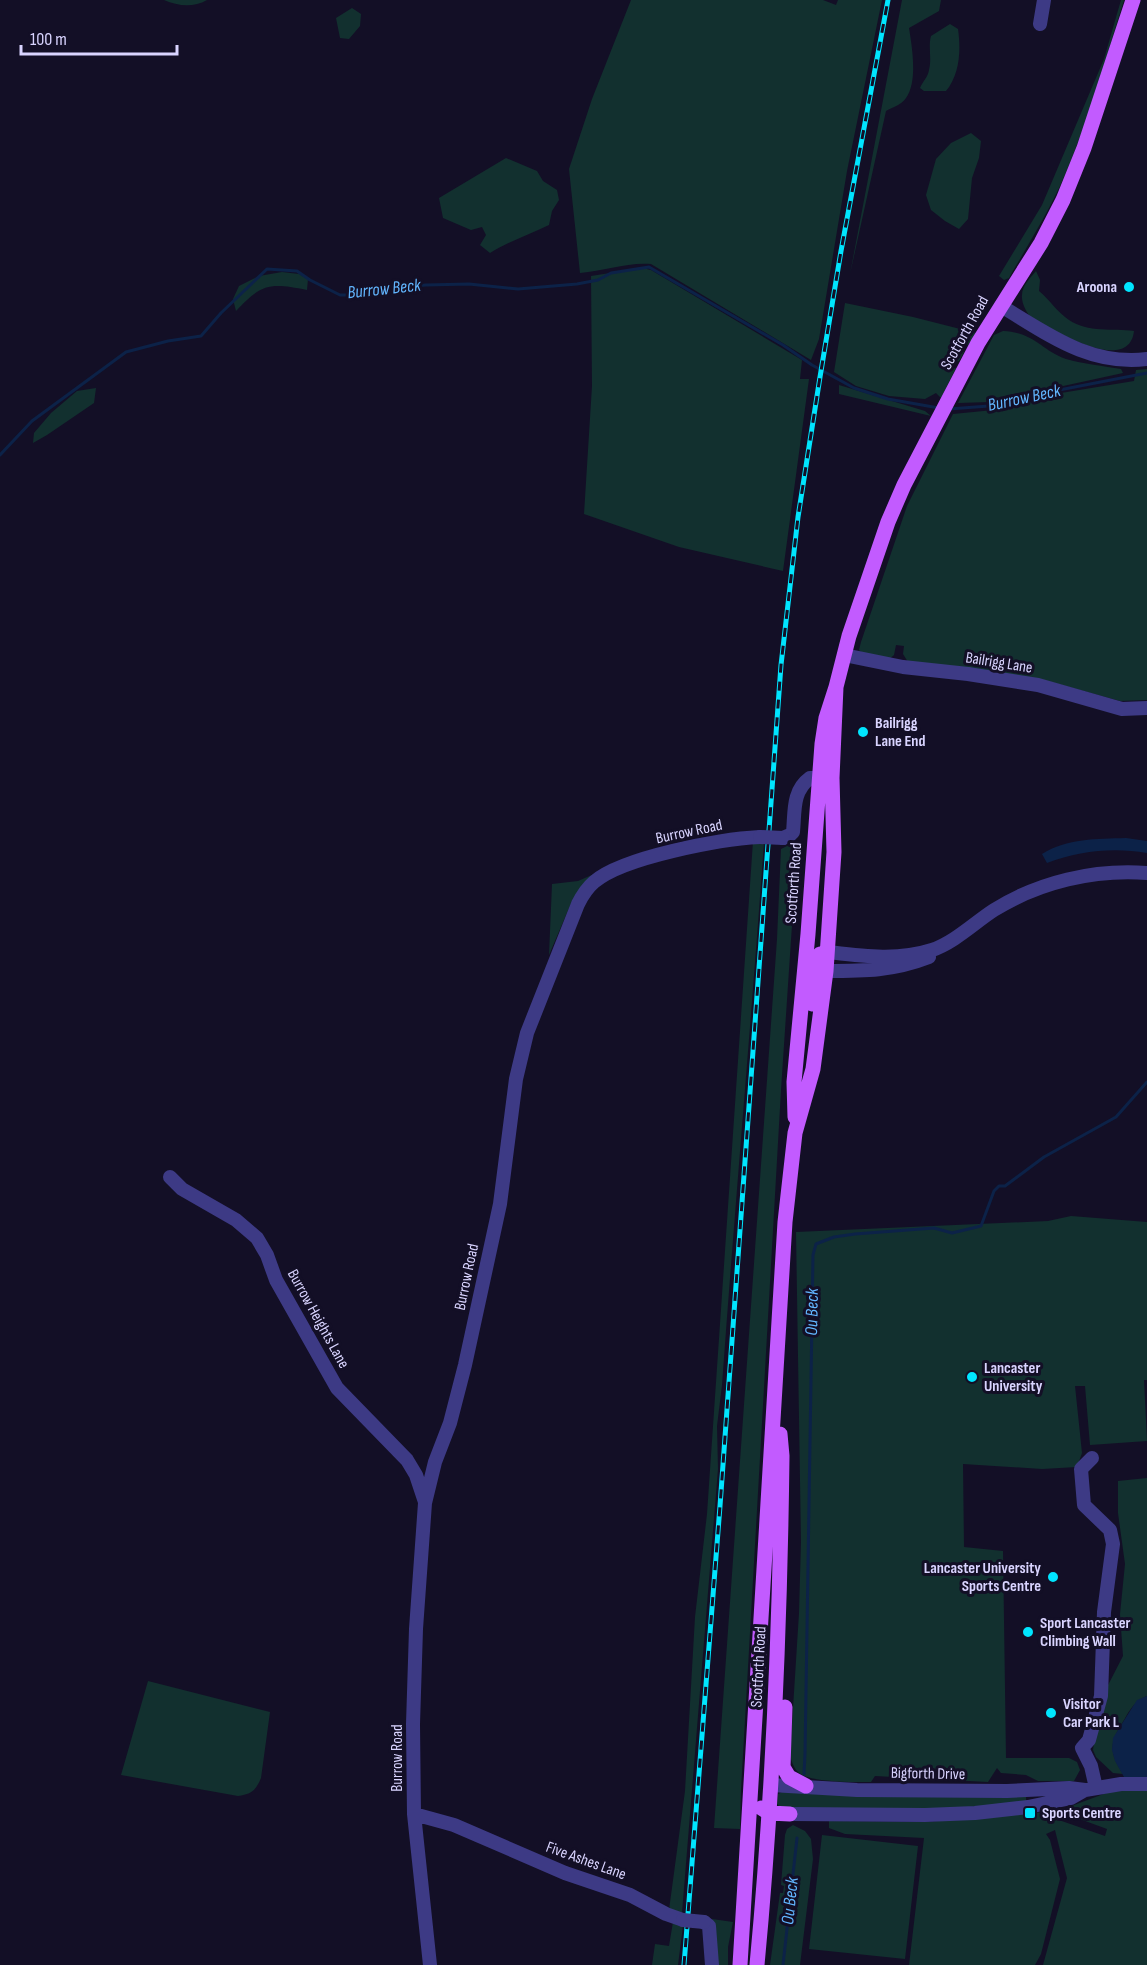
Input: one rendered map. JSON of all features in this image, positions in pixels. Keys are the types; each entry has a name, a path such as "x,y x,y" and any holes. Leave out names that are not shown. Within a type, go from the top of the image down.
{"main road":[{"name":"Scotforth Road","path":"795,1133 813,1069 826,778 826,718 844,655 866,582 904,485 964,370 1041,243 1063,200 1084,148 1133,0"},
{"name":"Scotforth Road","path":"740,1965 752,1797 783,1242 795,1133 794,1082 816,966 828,952 834,841 826,778"},
{"name":"Scotforth Road","path":"757,1965 771,1785 778,1642 782,1456 776,1371"},
{"path":"782,1456 789,1503 789,1584 783,1767 789,1777 806,1786"},
{"path":"771,1785 752,1797 769,1813 790,1814"},
{"path":"768,1831 779,1820 790,1814"}],"street":[{"path":"1040,24 1044,0"},
{"path":"1001,306 1076,349 1104,359 1127,362 1147,359"},
{"name":"Bailrigg Lane","path":"844,655 903,667 968,674 1038,686 1122,709 1147,708"},
{"name":"Burrow Road","path":"430,1965 424,1927 414,1814 413,1725 415,1653 425,1503 435,1462 450,1424 467,1358 500,1204 516,1079 527,1034 578,904 586,890 595,881 620,867 663,854 746,837 783,838 790,835 793,832 795,801 800,789 810,778 826,778"},
{"path":"828,952 877,957 933,950 994,910 1025,893 1075,877 1095,874 1147,873"},
{"path":"816,966 868,971 897,968 929,957 933,950"},
{"name":"Burrow Heights Lane","path":"170,1177 182,1189 236,1220 256,1238 267,1255 276,1280 337,1388 407,1460 416,1475 425,1503"},
{"path":"1091,1789 1094,1774 1082,1748 1089,1740 1101,1696 1104,1612 1113,1544 1110,1530 1084,1505 1081,1469 1092,1458"},
{"path":"407,1460 417,1463 435,1462"},
{"name":"Bigforth Drive","path":"771,1785 857,1790 1017,1791 1091,1789 1122,1784 1147,1784"},
{"name":"Bigforth Drive","path":"790,1814 975,1813 1035,1806 1071,1798 1091,1789"},
{"name":"Five Ashes Lane","path":"414,1814 454,1825 565,1873 630,1894 682,1920 704,1922 709,1926 712,1965"}],"green space":[{"path":"164,0 207,0 186,5"},
{"path":"631,0 823,0 836,5 838,0 882,0 847,171 819,339 811,360 651,264 634,264 580,273 569,169 592,99"},
{"path":"902,0 941,0 939,11 909,28 913,64 912,83 906,98 886,111 850,274"},
{"path":"1121,0 1124,0 1087,118 1060,186 1009,278 1004,280 999,276 1042,205 1104,59"},
{"path":"352,8 361,14 360,26 349,39 340,38 336,18"},
{"path":"950,24 958,29 959,37 958,62 954,77 946,91 924,91 920,88 928,75 931,36"},
{"path":"971,133 981,141 979,158 972,178 968,219 959,229 931,210 926,195 936,159 951,143"},
{"path":"506,158 537,171 543,181 557,190 559,200 552,211 549,225 490,253 480,245 486,235 482,227 471,230 443,218 439,198"},
{"path":"642,268 651,270 802,360 800,379 809,379 783,571 679,547 584,514 592,386 591,276"},
{"path":"1036,271 1040,280 1039,291 1065,317 1084,327 1134,331 1130,342 1123,348 1102,349 1078,342 1031,318 1024,305 1022,292"},
{"path":"282,272 299,274 308,279 307,290 284,286 267,287 253,295 236,311 233,299 239,286 259,276"},
{"path":"845,303 976,333 968,345 960,342 956,348 964,352 959,361 947,364 944,369 956,368 941,398 936,393 925,399 889,396 856,386 834,372"},
{"path":"1003,331 1031,338 1066,359 1121,369 1123,373 990,402 958,403 994,335"},
{"path":"1147,369 1147,700 1120,701 1036,678 908,662 903,654 904,646 896,645 894,655 887,661 863,654 859,650 907,506 953,414 1004,409 1061,393 1134,381 1136,370"},
{"path":"839,385 925,411 931,416 839,394"},
{"path":"96,388 94,403 33,443 34,433 51,413 77,391"},
{"path":"753,841 764,843 717,1426 718,1469 682,1913 669,1910 685,1791 695,1617 707,1514"},
{"path":"797,843 797,850 781,1090 740,1829 714,1828 777,939 781,849"},
{"path":"594,874 572,901 549,955 552,884 578,881"},
{"path":"1071,1216 1147,1222 1147,1380 1144,1380 1147,1441 1090,1445 1085,1386 1075,1386 1082,1453 1077,1467 1042,1469 963,1464 964,1547 1003,1551 1006,1758 1069,1758 1077,1762 1080,1770 1074,1781 1038,1781 1026,1775 1001,1773 997,1768 988,1782 875,1776 871,1782 844,1782 805,1776 796,1770 790,1756 801,1542 796,1232 1048,1221"},
{"path":"1147,1478 1147,1696 1139,1700 1131,1709 1114,1741 1113,1753 1123,1774 1113,1773 1096,1757 1093,1750 1105,1691 1123,1656 1120,1614 1125,1564 1118,1513 1118,1481"},
{"path":"148,1681 270,1712 261,1778 253,1791 238,1796 121,1775"},
{"path":"1147,1791 1147,1965 1043,1965 1067,1878 1055,1830 1046,1834 1050,1840 1060,1879 1041,1954 1035,1965 909,1965 924,1838 845,1834 829,1828 829,1821 927,1822 1058,1811 1109,1792","holes":["1058,1811 1107,1829 1105,1836 1053,1818"]},
{"path":"782,1792 1023,1794 1026,1802 924,1810 781,1808 777,1804 778,1794"},
{"path":"793,1825 805,1831 811,1839 813,1859 800,1965 770,1965 780,1893 783,1893 784,1886 781,1885 785,1835 787,1829"},
{"path":"822,1835 918,1846 905,1959 809,1949"},
{"path":"712,1919 733,1922 728,1947 728,1965 718,1965"},
{"path":"673,1922 683,1926 678,1965 652,1965 655,1944 669,1946"}],"water":[{"path":"1126,838 1147,841 1147,853 1122,850 1096,851 1047,863 1042,854 1072,842"},
{"path":"1147,1696 1147,1777 1124,1777 1115,1761 1112,1750 1113,1738 1137,1700"}],"waterway":[{"name":"Burrow Beck","path":"0,455 32,421 126,352 168,341 201,336 221,313 267,269 297,271 340,295 365,295 389,288 426,285 469,284 518,289 577,284 598,280 611,273 649,267 854,388 888,399 939,408"},
{"name":"Burrow Beck","path":"949,409 1002,405 1049,392 1147,373"},
{"name":"Ou Beck","path":"804,1774 813,1255 816,1244 834,1237 855,1234 934,1228 952,1233 981,1226 994,1191 999,1186 1005,1186 1044,1157 1116,1117 1147,1082"},
{"name":"Ou Beck","path":"783,1965 797,1838"}],"railway":[{"path":"684,1965 781,665 798,517 820,377 888,0"}],"place":[{"name":"Aroona","path":"1129,287"},
{"name":"Bailrigg Lane End","path":"863,732"},
{"name":"Lancaster University","path":"972,1377"},
{"name":"Lancaster University Sports Centre","path":"1053,1577"},
{"name":"Sport Lancaster Climbing Wall","path":"1028,1632"},
{"name":"Visitor Car Park L","path":"1051,1713"},
{"name":"Sports Centre","path":"1030,1813"}]}
